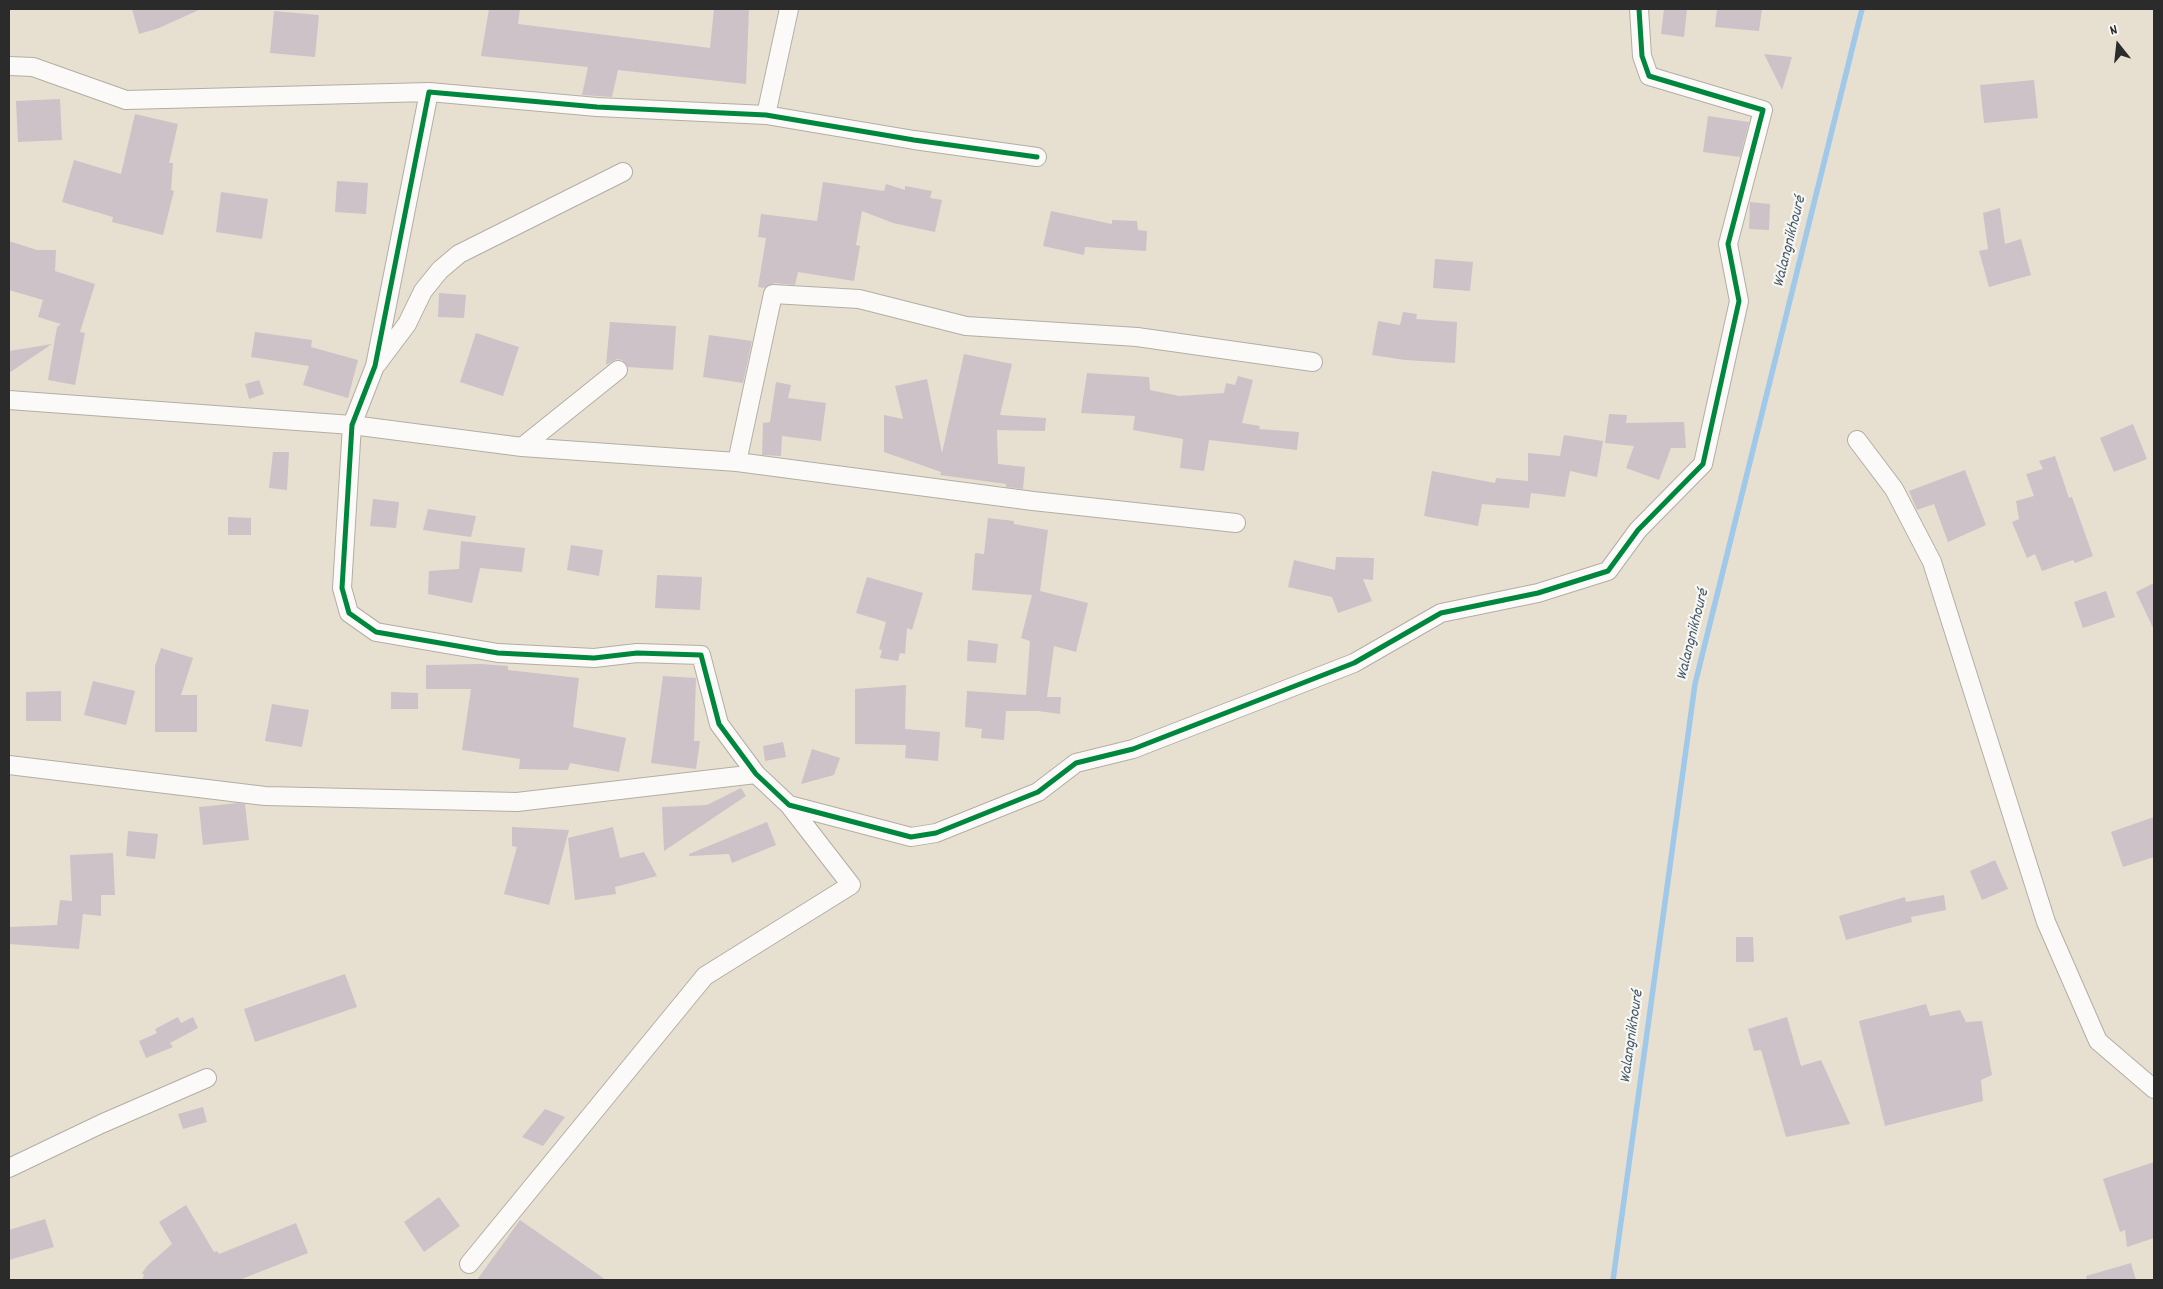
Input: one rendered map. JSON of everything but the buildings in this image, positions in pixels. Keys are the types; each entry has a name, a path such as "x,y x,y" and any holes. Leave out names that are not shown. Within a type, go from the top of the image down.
{"street":[{"path":"766,115 789,9"},
{"path":"789,805 911,837 936,833 1038,792 1076,763 1133,749 1354,663 1441,613 1538,593 1608,571 1638,530 1703,464 1739,302 1728,244 1763,110 1649,76 1642,56 1639,9"},
{"path":"9,66 33,67 126,100 428,92 597,107 766,115 914,140 1037,157"},
{"path":"428,92 375,366 352,425 342,588 350,613 376,632 498,654 594,658 637,653 701,655 719,724 756,774 789,805 851,885 705,976 469,1264"},
{"path":"375,366 407,324 423,291 440,270 460,254 623,172"},
{"path":"738,462 773,294 859,299 966,326 1137,337 1313,362"},
{"path":"522,448 618,370"},
{"path":"9,400 352,425 522,448 738,462 1033,501 1236,524"},
{"path":"1857,440 1894,489 1932,562 2046,922 2098,1041 2154,1089"},
{"path":"9,765 265,796 517,802 756,774"},
{"path":"9,1168 207,1078"}],"waterway":[{"name":"Walangnikhouré","path":"1613,1280 1695,684 1862,9"}],"cycle path":[{"path":"1037,157 914,140 766,115 597,107 429,92 375,366 352,425 342,588 349,613 376,632 498,653 594,658 637,653 701,655 719,724 756,774 789,805 911,837 936,833 1038,792 1076,763 1133,749 1354,663 1441,613 1538,593 1608,571 1638,530 1703,464 1739,301 1728,244 1763,110 1649,76 1642,56 1639,9"}]}
